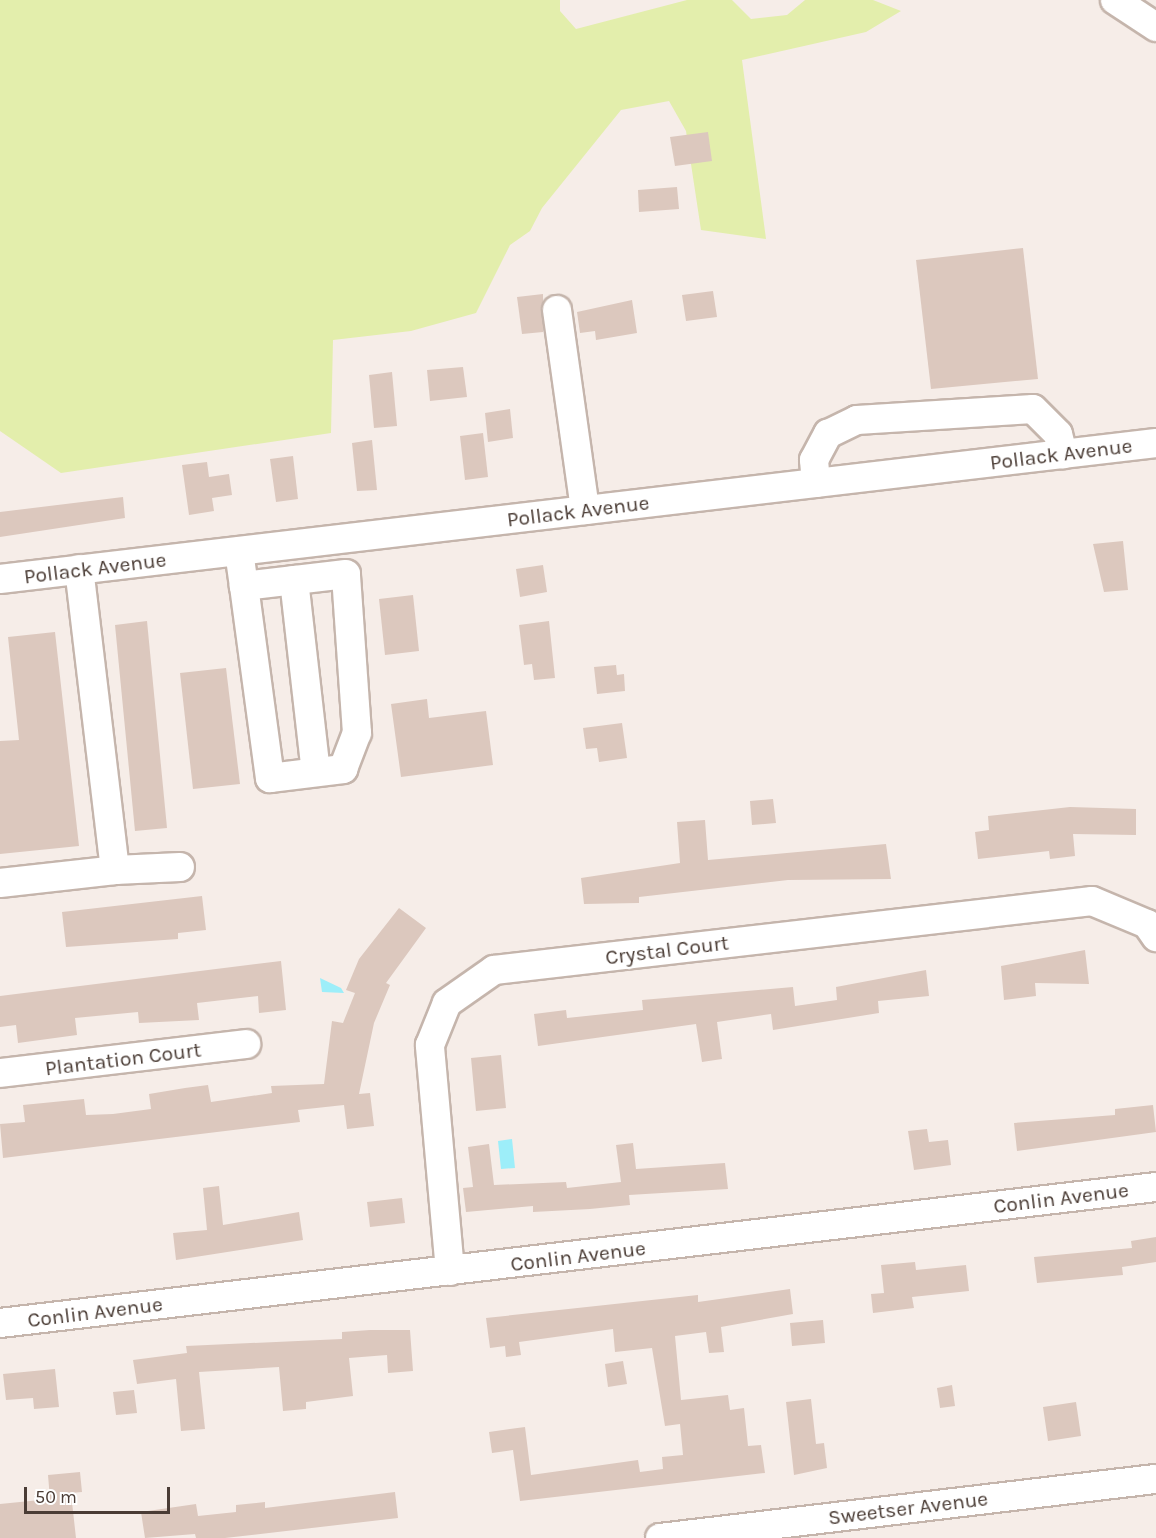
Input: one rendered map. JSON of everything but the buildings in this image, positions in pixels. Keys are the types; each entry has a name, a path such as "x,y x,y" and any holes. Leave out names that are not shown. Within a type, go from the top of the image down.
{"street":[{"path":"1115,0 1156,27"},
{"path":"557,310 585,510"},
{"path":"816,483 814,460 828,434 857,420 1033,409 1058,434 1063,454"},
{"name":"Pollack Avenue","path":"0,579 1156,443"},
{"path":"239,551 270,778 343,769 357,734 342,538"},
{"path":"79,569 115,870"},
{"path":"244,586 346,574"},
{"path":"294,580 316,772"},
{"path":"0,883 115,870 180,867"},
{"name":"Crystal Court","path":"450,1271 430,1045 447,1003 494,970 1092,901 1147,924 1156,937"},
{"name":"Plantation Court","path":"0,1073 246,1044"},
{"name":"Conlin Avenue","path":"0,1323 1156,1187"},
{"name":"Sweetser Avenue","path":"660,1538 861,1526 1156,1479"}],"green space":[{"path":"0,0 560,0 560,11 576,29 687,0 732,0 751,19 787,15 805,0 873,0 901,11 866,32 742,60 766,239 701,230 686,131 669,101 621,110 542,208 530,231 510,245 476,313 411,331 333,340 331,433 61,473 0,431"}],"water":[{"path":"320,978 341,988 344,993 322,992"},
{"path":"512,1139 515,1168 501,1169 498,1141"}]}
